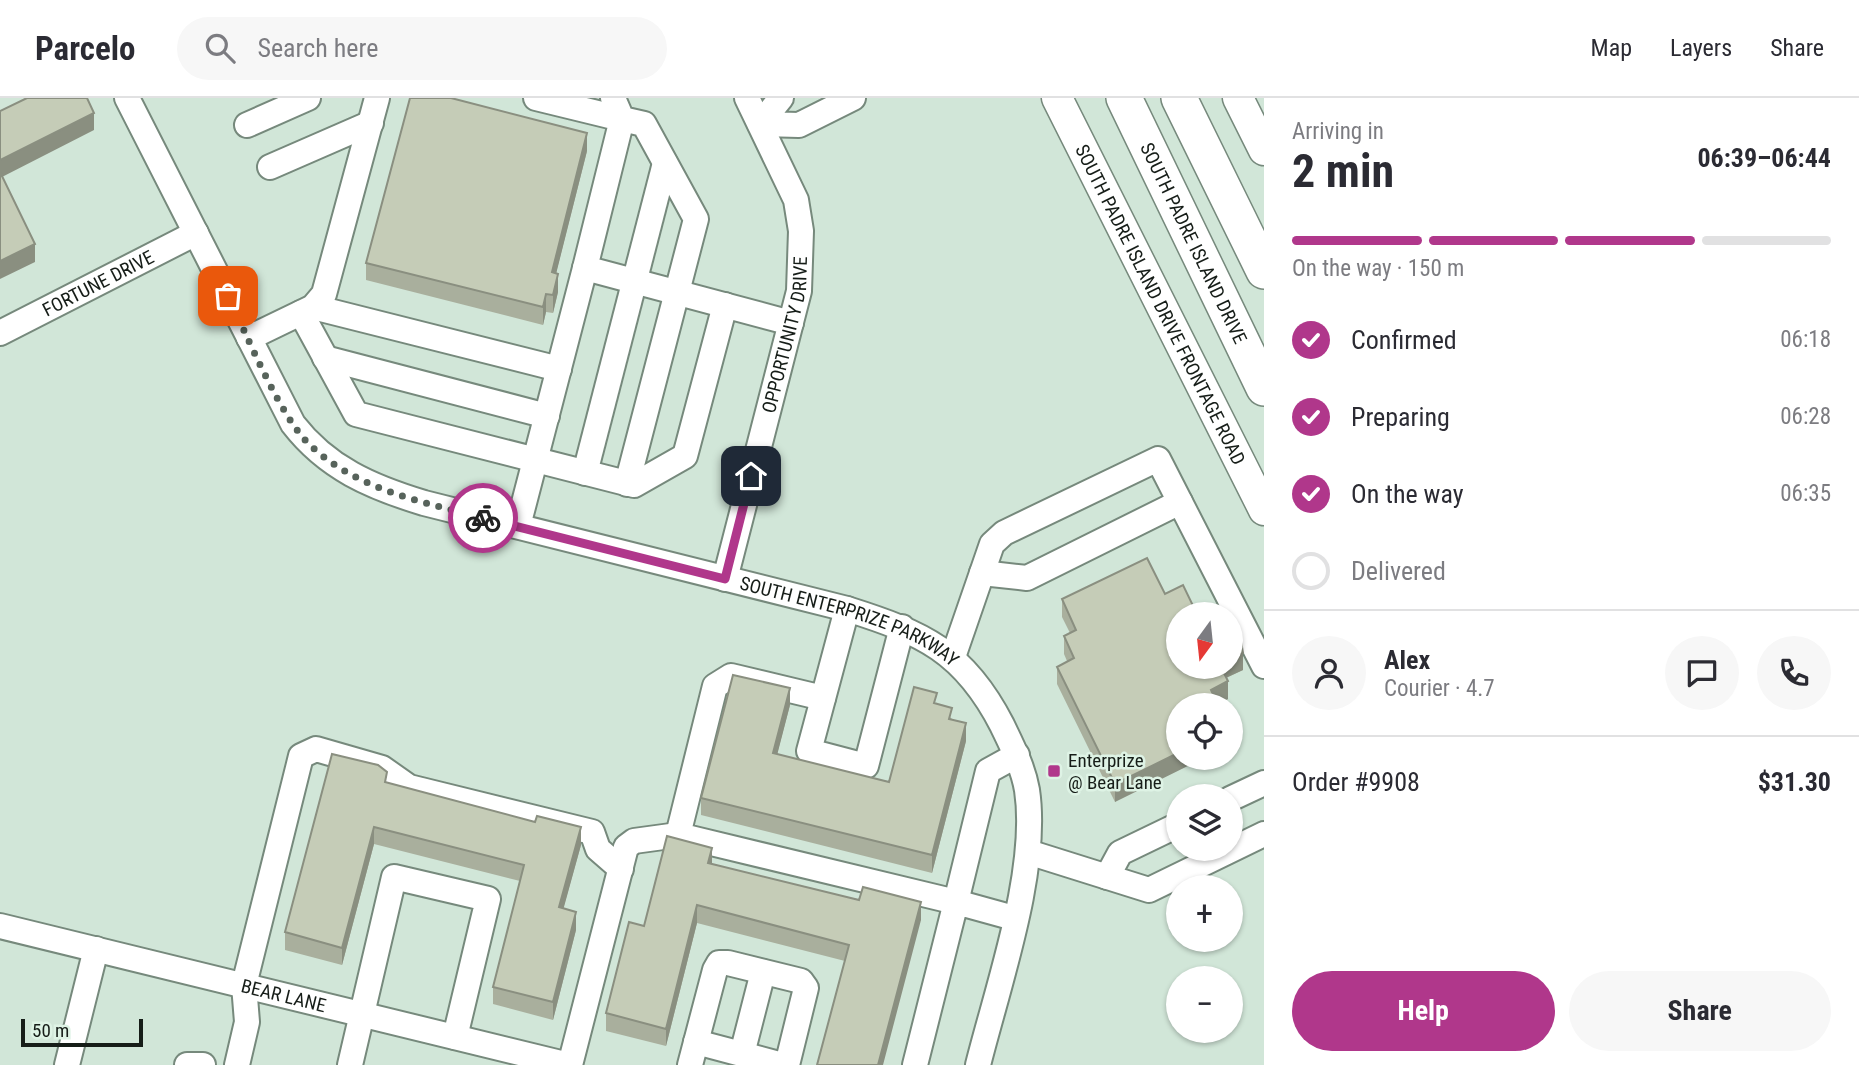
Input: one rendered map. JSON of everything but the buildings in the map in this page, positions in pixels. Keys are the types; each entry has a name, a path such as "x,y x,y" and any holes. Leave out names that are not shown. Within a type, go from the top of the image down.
{"highway":[{"name":"SOUTH PADRE ISLAND DRIVE","path":"1124,98 1264,387"},
{"path":"1180,98 1264,236"},
{"path":"1180,98 1264,271"},
{"path":"1225,310 1264,411"}],"main road":[{"name":"SOUTH PADRE ISLAND DRIVE FRONTAGE ROAD","path":"1057,98 1264,510"},
{"path":"1238,98 1264,150"}],"street":[{"name":"SOUTH ENTERPRIZE PARKWAY","path":"127,98 293,424 309,445 334,465 390,493 847,609 902,627 953,657 989,700 1017,755 1026,786 1030,815 1028,852 978,1065"},
{"path":"247,125 308,98"},
{"path":"249,338 307,310 324,293 377,98"},
{"path":"536,98 618,108 644,124 696,219 627,484"},
{"name":"OPPORTUNITY DRIVE","path":"725,579 791,323 800,278 801,231 796,200 747,98"},
{"path":"760,124 781,98"},
{"path":"760,124 799,125 853,98"},
{"path":"518,526 585,268 618,108"},
{"path":"270,167 370,122"},
{"path":"585,473 666,163"},
{"name":"FORTUNE DRIVE","path":"0,333 196,233"},
{"path":"585,268 791,323"},
{"path":"307,310 325,358 356,414 634,485 685,456 725,305"},
{"path":"307,310 559,369"},
{"path":"325,358 547,415"},
{"path":"953,657 992,544 1003,533 1158,459 1262,657"},
{"path":"982,573 1027,578 1180,502"},
{"path":"847,609 809,751 866,766 902,627"},
{"path":"678,835 715,686 731,676 823,698"},
{"path":"237,1065 247,1022 244,985 301,756 316,749 382,768 409,787 592,832 597,849 621,869"},
{"path":"915,1065 988,771 1017,755"},
{"path":"1243,793 1264,783"},
{"path":"1107,877 1120,853 1166,831"},
{"path":"1028,852 1149,890 1264,834"},
{"path":"570,1065 626,847 634,841 678,835 1014,918"},
{"path":"350,1065 394,877 488,900 455,1037"},
{"name":"BEAR LANE","path":"0,926 455,1037 516,1058 570,1065"},
{"path":"67,1065 96,949"},
{"path":"719,963 763,972 801,981 806,988 785,1065 742,1054 693,1054 719,963"},
{"path":"742,1054 763,972"},
{"path":"187,1065 203,1065"}],"way so far":[{"path":"228,296 293,424 309,445 334,465 390,493 483,518"}],"place":[{"name":"Enterprize @ Bear Lane","path":"1054,771"}],"route":[{"path":"483,518 725,579 751,476"}]}
